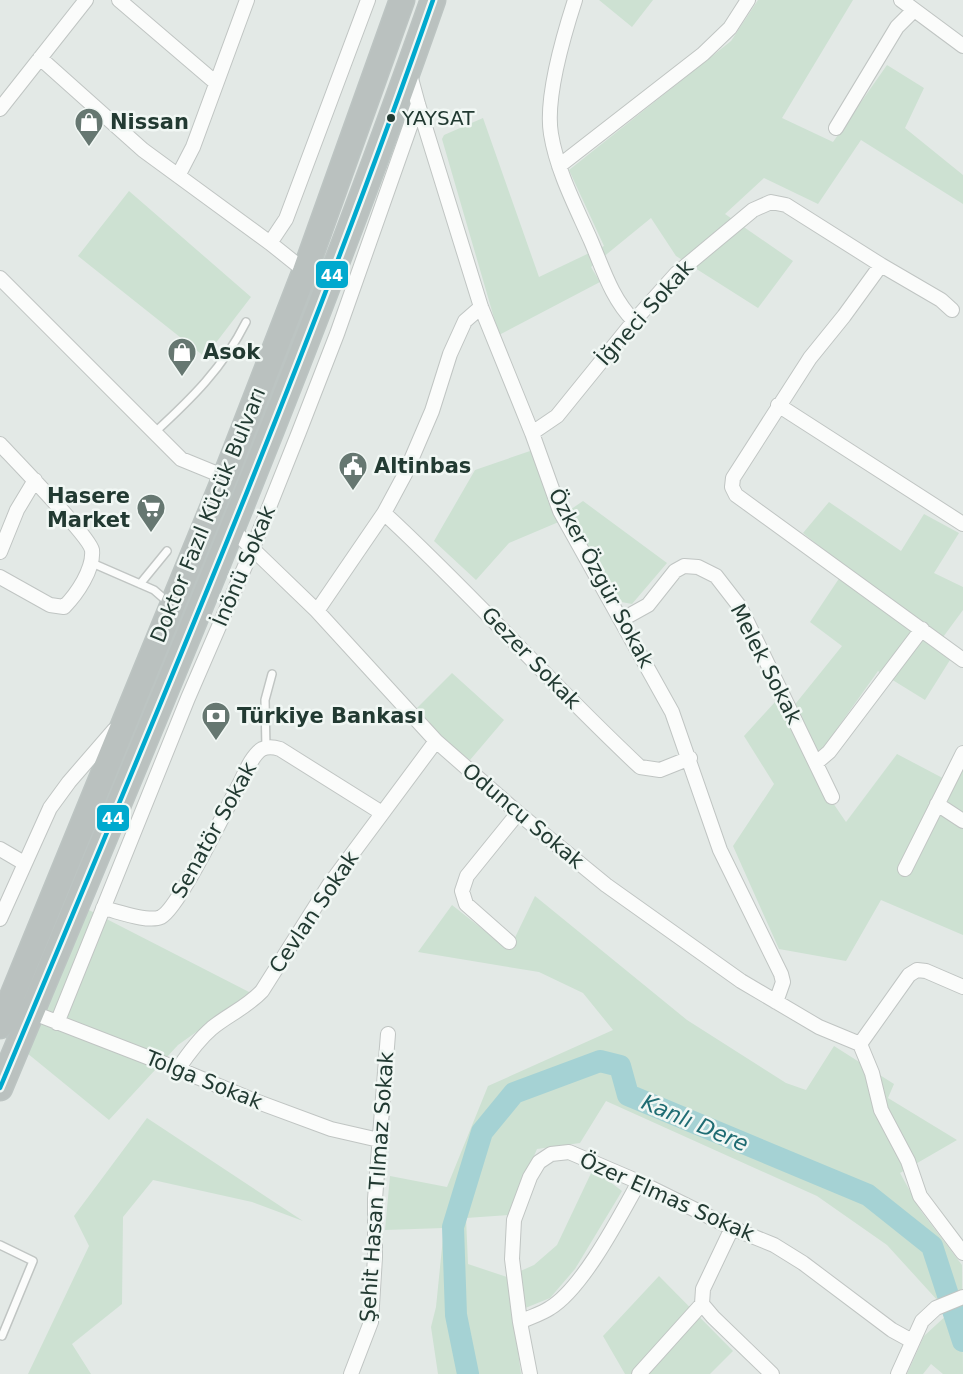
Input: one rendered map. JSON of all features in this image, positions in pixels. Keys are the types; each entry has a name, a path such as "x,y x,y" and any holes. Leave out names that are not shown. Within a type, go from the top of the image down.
{"highway":[{"name":"Doktor Fazıl Küçük Bulvarı","path":"0,1088 233,530 314,326 433,0"},
{"name":"Doktor Fazıl Küçük Bulvarı","path":"0,1026 225,477 305,271 395,3"}],"street":[{"path":"0,110 86,0"},
{"path":"119,0 216,83"},
{"path":"178,176 193,147 246,0"},
{"path":"270,243 286,219 368,0"},
{"path":"575,0 567,24 553,89 550,132 559,166 606,277 621,308 634,321"},
{"path":"559,166 704,54 730,28 748,0"},
{"path":"901,0 963,46"},
{"path":"836,128 897,27 914,10"},
{"path":"40,58 143,150 305,271"},
{"name":"Özker Özgür Sokak","path":"409,69 481,307 532,433 560,511 672,712 690,758 720,850 782,975 783,982 776,1002"},
{"name":"İnönü Sokak","path":"57,1023 188,698 252,550 337,334 418,104"},
{"name":"İğneci Sokak","path":"532,433 557,416 634,321 676,274 753,210 771,202 786,204 881,265 941,300 952,310"},
{"path":"881,265 810,358 778,405 733,478 732,487 736,495 963,660"},
{"path":"2,284 181,459 225,477"},
{"path":"317,611 384,513 405,474 432,411 450,354 465,321 481,307"},
{"path":"778,405 963,524"},
{"path":"0,444 35,480 91,547 92,563 72,600 64,607 50,604 0,577"},
{"path":"0,552 17,510 35,480"},
{"name":"Gezer Sokak","path":"384,513 443,568 535,664 640,767 660,770 690,758"},
{"name":"Oduncu Sokak","path":"233,530 317,611 436,741 518,813 606,885 741,981 819,1026 860,1044"},
{"name":"Melek Sokak","path":"621,620 648,605 675,571 684,566 698,567 716,576 740,607 832,797"},
{"path":"816,763 829,752 922,629"},
{"path":"0,919 50,808 69,782 127,715"},
{"name":"Cevlan Sokak","path":"178,1069 202,1036 253,1001 261,991 329,885 436,741"},
{"name":"Senatör Sokak","path":"103,908 150,919 162,917 184,889 248,767 255,756 266,748 280,748 382,813"},
{"path":"905,869 963,753"},
{"path":"937,804 963,820"},
{"path":"509,942 466,904 462,891 467,876 518,813"},
{"path":"0,849 24,863"},
{"path":"963,987 926,971 917,970 909,975 860,1044 872,1073 881,1110 908,1161 920,1197 963,1253"},
{"name":"Tolga Sokak","path":"32,1012 331,1129 379,1140"},
{"name":"Şehit Hasan Tılmaz Sokak","path":"351,1374 371,1322 379,1140 388,1034"},
{"name":"Özer Elmas Sokak","path":"530,1374 520,1322 512,1259 514,1220 530,1177 539,1162 551,1154 569,1152 639,1182 732,1228 774,1245 912,1341"},
{"path":"520,1322 552,1307 578,1282 615,1225 639,1182"},
{"path":"639,1374 702,1304 703,1289 732,1228"},
{"path":"898,1374 922,1321 928,1314 945,1304 963,1297"},
{"path":"702,1304 772,1374"}],"lane":[{"path":"154,433 189,400 214,372 233,347 246,322"},
{"path":"140,584 167,551"},
{"path":"92,563 154,590 172,605"},
{"path":"266,748 265,700 272,674"},
{"path":"0,1245 33,1261 2,1335"}],"green space":[{"path":"599,0 653,0 632,27"},
{"path":"758,0 853,0 782,118 833,142 887,65 924,88 905,128 963,175 963,204 861,140 818,204 764,178 725,214 793,261 758,308 676,256 651,218 591,267 600,282 499,335 442,139 444,135 483,118 539,277 604,246 569,170 731,41"},
{"path":"129,191 251,297 205,357 78,256"},
{"path":"533,450 561,521 509,543 476,580 434,541 475,470"},
{"path":"583,501 667,563 632,604 616,601 567,512"},
{"path":"829,502 901,551 924,514 959,533 934,573 963,587 963,610 935,648 950,660 925,700 878,671 809,768 846,822 897,754 954,784 963,770 963,935 881,900 846,961 779,949 733,846 774,784 744,736 775,702 784,718 842,646 810,622 846,568 803,533"},
{"path":"452,673 504,720 470,760 443,740 417,708"},
{"path":"535,896 687,1020 786,1083 806,1090 834,1046 894,1084 888,1098 957,1140 900,1173 921,1211 962,1265 963,1374 943,1374 931,1364 923,1374 907,1374 924,1336 949,1313 887,1245 817,1196 606,1101 580,1143 537,1149 509,1215 466,1218 468,1264 507,1277 534,1265 557,1245 593,1169 622,1191 575,1269 550,1298 513,1313 521,1374 438,1374 431,1327 436,1307 444,1228 385,1230 390,1176 447,1187 488,1086 613,1030 583,993 539,972 418,952 452,905 509,950"},
{"path":"87,909 251,993 178,1045 109,1120 27,1053"},
{"path":"147,1118 303,1221 252,1202 153,1180 123,1217 122,1304 72,1344 91,1374 28,1374 89,1246 74,1216"},
{"path":"659,1276 733,1351 710,1374 625,1374 603,1336"}],"waterway":[{"name":"Kanlı Dere","path":"468,1374 456,1315 453,1227 482,1132 514,1093 600,1061 620,1066 628,1095 868,1195 932,1246 963,1341"}],"transit line":[{"name":"44","path":"0,1088 225,547 332,275 433,0"}],"place":[{"name":"YAYSAT","path":"391,118"},
{"name":"Nissan","path":"89,148"},
{"name":"Asok","path":"182,378"},
{"name":"Altinbas","path":"353,492"},
{"name":"Hasere Market","path":"151,534"},
{"name":"Türkiye Bankası","path":"216,742"}]}
